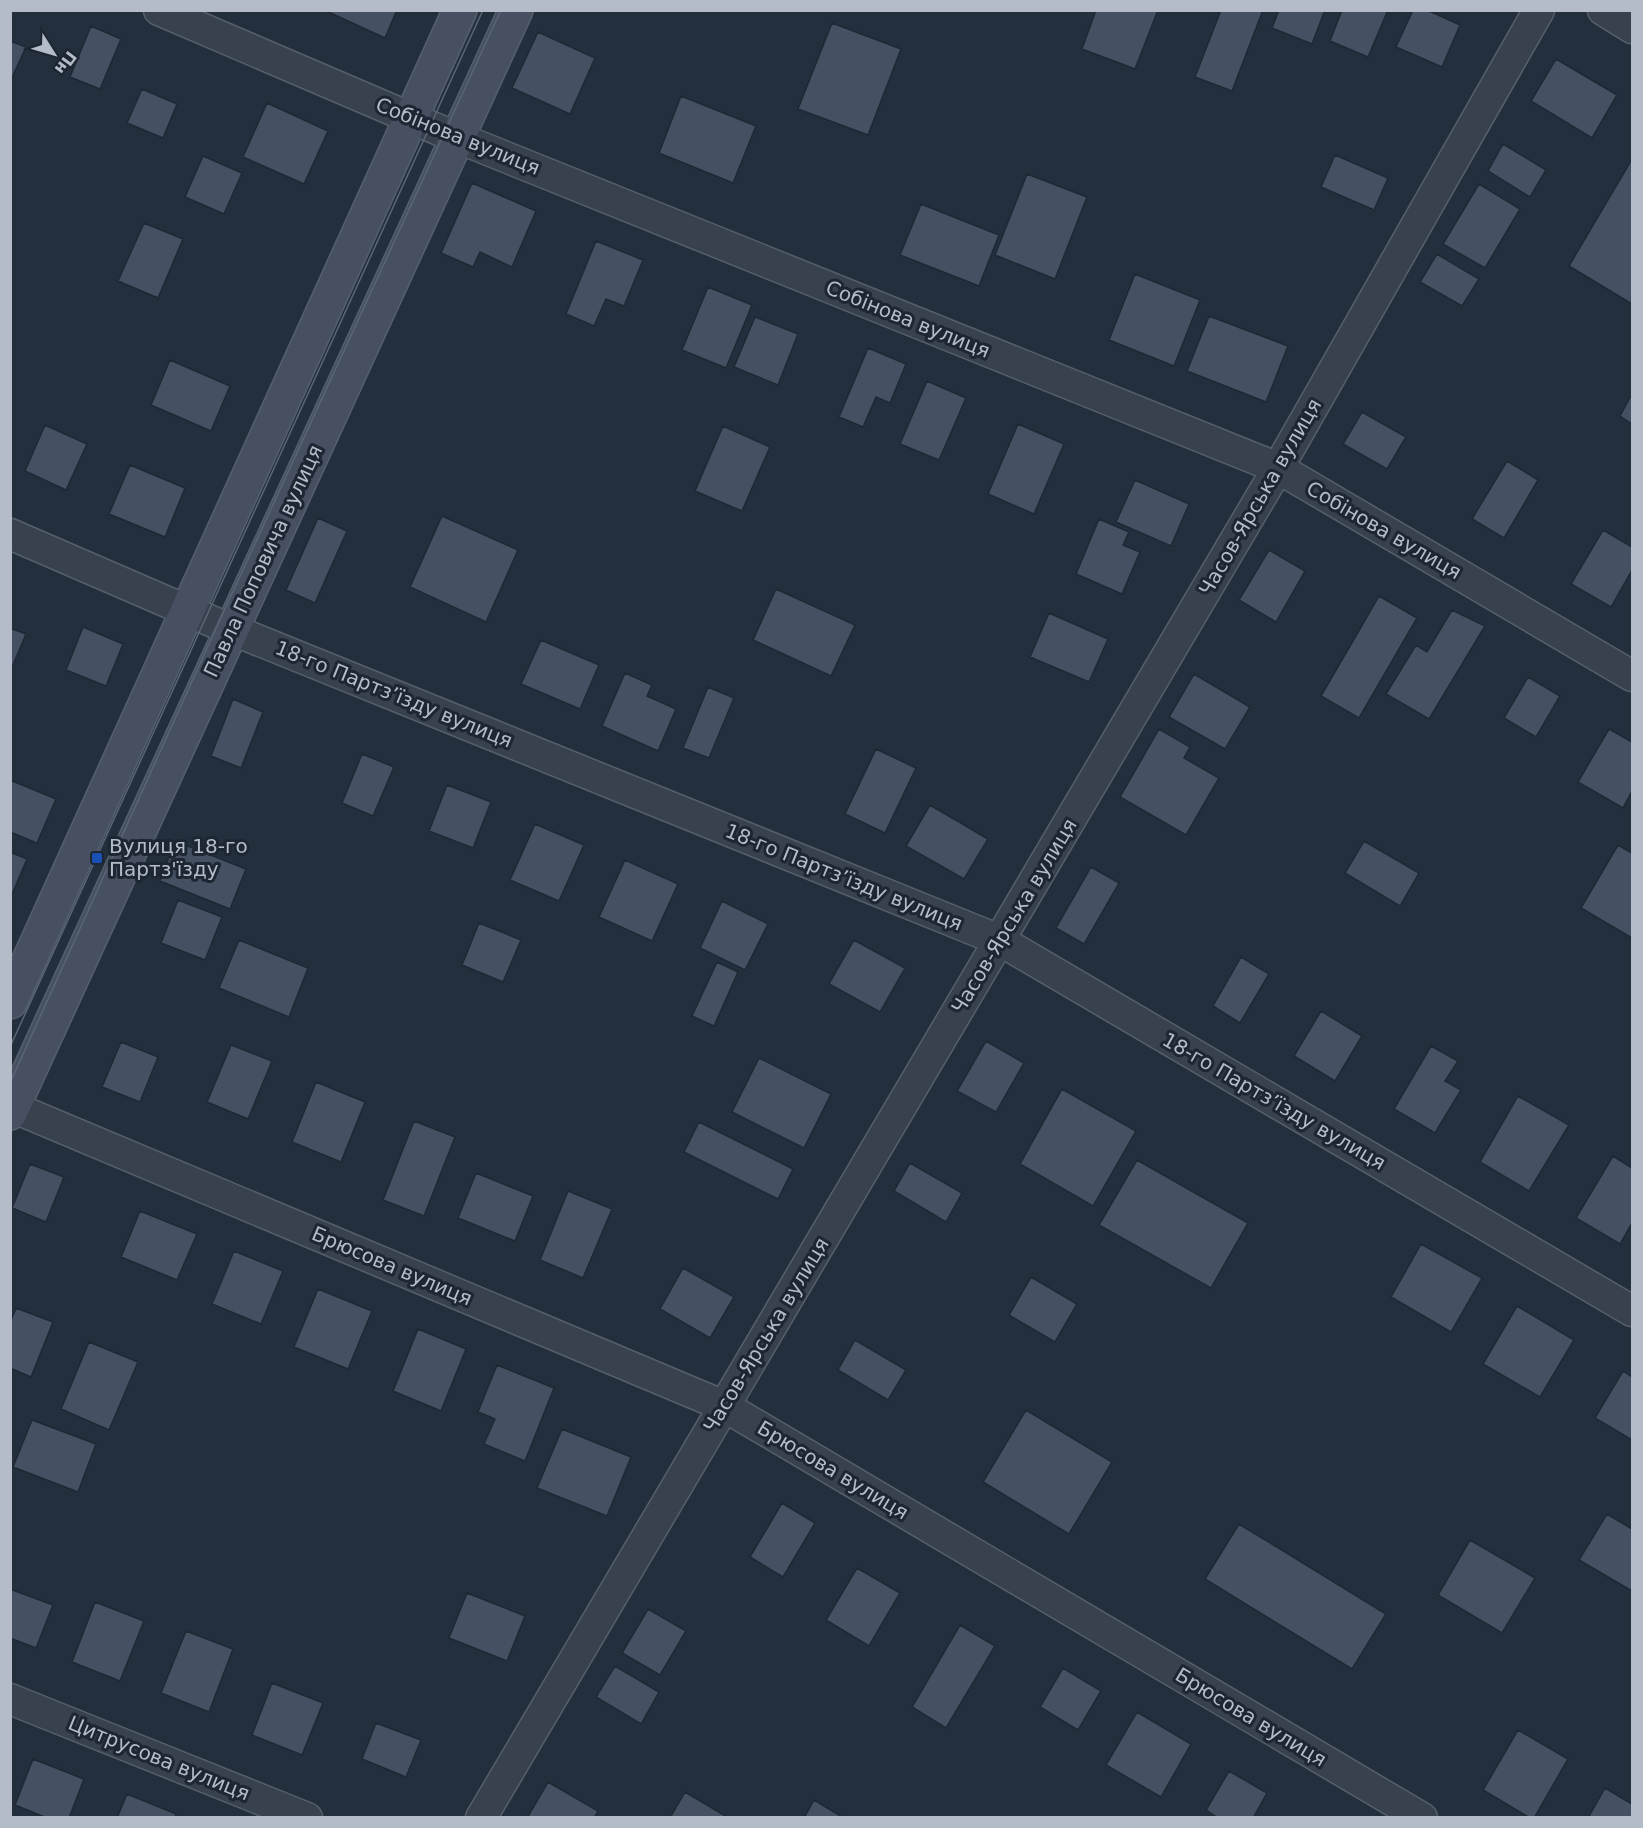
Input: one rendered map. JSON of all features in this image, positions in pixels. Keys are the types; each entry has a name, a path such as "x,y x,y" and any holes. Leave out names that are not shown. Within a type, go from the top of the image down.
{"main road":[{"path":"10,1002 460,10"},
{"name":"Павла Поповича вулиця","path":"11,1109 516,10"}],"street":[{"name":"Собінова вулиця","path":"159,10 411,118 1278,468 1632,676"},
{"name":"Часов-Ярська вулиця","path":"482,1818 1278,468 1539,10"},
{"path":"1603,10 1632,28"},
{"name":"18-го Партз’їзду вулиця","path":"10,534 189,611 999,940 1632,1311"},
{"name":"Брюсова вулиця","path":"11,1109 724,1406 1422,1818"},
{"name":"Цитрусова вулиця","path":"10,1699 307,1818"}],"building":[{"path":"324,10 397,10 385,38"},
{"path":"1096,10 1158,10 1135,69 1082,49"},
{"path":"1221,10 1263,10 1232,91 1195,77"},
{"path":"1279,10 1325,10 1312,44 1272,28"},
{"path":"1342,10 1388,10 1368,57 1330,41"},
{"path":"1413,10 1427,10 1460,25 1442,67 1396,47"},
{"path":"832,23 901,49 868,135 798,109"},
{"path":"91,26 121,39 100,89 70,77"},
{"path":"538,32 595,58 570,114 512,88"},
{"path":"10,41 26,47 10,82"},
{"path":"1556,59 1617,95 1592,138 1531,101"},
{"path":"142,89 177,104 163,138 127,123"},
{"path":"681,96 756,126 733,183 659,153"},
{"path":"267,103 328,131 304,184 243,157"},
{"path":"1503,144 1546,170 1530,197 1488,171"},
{"path":"1335,155 1388,178 1374,210 1321,187"},
{"path":"203,156 242,173 224,214 185,197"},
{"path":"1632,159 1632,304 1569,266"},
{"path":"1027,174 1087,197 1055,279 995,255"},
{"path":"472,183 536,211 512,267 480,252 473,267 441,253"},
{"path":"1479,184 1520,209 1485,268 1443,244"},
{"path":"921,204 999,235 979,286 900,255"},
{"path":"144,223 183,239 158,298 118,281"},
{"path":"596,241 643,260 624,306 606,299 594,326 566,314"},
{"path":"1437,254 1479,279 1462,306 1420,282"},
{"path":"1135,274 1200,300 1174,366 1109,340"},
{"path":"708,287 752,305 726,368 682,350"},
{"path":"1209,316 1288,346 1266,402 1187,371"},
{"path":"755,317 798,334 778,385 734,367"},
{"path":"868,348 906,364 890,403 876,397 863,427 839,417"},
{"path":"170,360 230,386 211,431 151,405"},
{"path":"927,381 966,398 939,460 900,444"},
{"path":"1632,394 1632,424 1620,416"},
{"path":"1362,412 1406,437 1387,469 1343,444"},
{"path":"1018,424 1064,444 1034,514 988,494"},
{"path":"45,425 87,444 66,490 25,471"},
{"path":"723,426 770,447 742,511 695,491"},
{"path":"1507,461 1538,480 1504,538 1472,519"},
{"path":"130,465 185,488 165,537 109,514"},
{"path":"1135,480 1189,504 1171,546 1116,522"},
{"path":"442,516 518,550 486,622 410,587"},
{"path":"318,518 347,531 315,603 286,590"},
{"path":"1099,519 1129,532 1123,545 1140,552 1122,594 1076,574"},
{"path":"1603,530 1632,547 1632,570 1611,607 1571,584"},
{"path":"1269,550 1305,571 1276,622 1239,600"},
{"path":"776,589 855,625 831,676 753,640"},
{"path":"1379,596 1417,618 1359,718 1321,696"},
{"path":"1452,610 1485,626 1429,719 1386,694 1416,645 1427,652"},
{"path":"1049,613 1108,639 1089,682 1030,657"},
{"path":"83,627 123,644 106,686 66,670"},
{"path":"10,628 26,634 10,672"},
{"path":"541,640 599,665 580,709 521,684"},
{"path":"625,673 652,685 647,696 676,709 658,751 602,726"},
{"path":"1194,674 1250,707 1225,749 1169,717"},
{"path":"1528,677 1560,696 1536,737 1504,718"},
{"path":"708,687 734,698 709,758 683,748"},
{"path":"233,699 263,712 241,768 211,756"},
{"path":"1159,729 1190,747 1184,758 1219,778 1186,835 1120,797"},
{"path":"1609,729 1632,742 1632,791 1623,808 1578,782"},
{"path":"876,749 916,768 885,833 845,814"},
{"path":"362,754 394,767 373,816 342,803"},
{"path":"10,780 56,799 37,843 10,832"},
{"path":"447,785 491,802 473,848 429,831"},
{"path":"930,805 988,839 964,879 906,846"},
{"path":"535,824 584,845 559,901 510,880"},
{"path":"175,841 246,869 230,909 160,881"},
{"path":"1364,841 1419,873 1400,906 1345,873"},
{"path":"1618,845 1632,853 1632,938 1581,908"},
{"path":"10,852 27,859 10,899"},
{"path":"625,860 678,884 652,941 599,917"},
{"path":"1091,867 1119,883 1084,944 1056,928"},
{"path":"178,900 222,917 205,960 161,943"},
{"path":"722,901 768,924 745,970 700,948"},
{"path":"479,923 521,940 503,982 462,965"},
{"path":"239,940 308,968 289,1017 219,988"},
{"path":"854,940 905,968 880,1012 829,984"},
{"path":"1241,957 1269,974 1240,1023 1213,1006"},
{"path":"717,962 738,972 714,1026 692,1016"},
{"path":"1321,1011 1362,1036 1335,1081 1294,1056"},
{"path":"986,1041 1024,1063 996,1112 957,1091"},
{"path":"121,1042 158,1057 140,1102 102,1087"},
{"path":"231,1045 272,1061 248,1119 207,1102"},
{"path":"1431,1046 1458,1061 1445,1081 1461,1090 1435,1133 1394,1109"},
{"path":"759,1058 831,1094 804,1148 732,1112"},
{"path":"316,1082 365,1102 341,1162 292,1142"},
{"path":"1062,1089 1136,1131 1093,1206 1020,1164"},
{"path":"1518,1096 1569,1125 1529,1191 1480,1162"},
{"path":"414,1121 455,1137 424,1216 383,1200"},
{"path":"699,1122 793,1169 778,1199 684,1152"},
{"path":"1613,1156 1632,1168 1632,1223 1620,1244 1576,1218"},
{"path":"1137,1160 1248,1223 1211,1288 1099,1225"},
{"path":"910,1163 962,1193 946,1222 894,1191"},
{"path":"30,1164 64,1177 46,1222 12,1208"},
{"path":"476,1173 533,1196 515,1241 458,1218"},
{"path":"568,1191 612,1209 583,1278 540,1260"},
{"path":"140,1211 197,1234 177,1280 121,1257"},
{"path":"1421,1244 1482,1278 1451,1332 1391,1297"},
{"path":"234,1251 283,1271 261,1324 212,1304"},
{"path":"683,1268 734,1297 710,1338 660,1309"},
{"path":"1031,1277 1077,1304 1055,1342 1009,1315"},
{"path":"318,1289 372,1311 348,1369 294,1347"},
{"path":"1517,1306 1574,1340 1540,1397 1483,1364"},
{"path":"16,1308 53,1322 31,1377 10,1368 10,1323"},
{"path":"418,1329 466,1349 441,1411 393,1391"},
{"path":"855,1340 906,1370 888,1400 838,1370"},
{"path":"89,1342 138,1362 109,1430 61,1409"},
{"path":"497,1365 554,1388 525,1461 484,1444 495,1419 478,1412"},
{"path":"1623,1371 1632,1377 1632,1440 1595,1418"},
{"path":"1026,1410 1112,1462 1069,1534 983,1482"},
{"path":"32,1420 96,1444 78,1492 13,1467"},
{"path":"562,1429 631,1457 607,1516 537,1488"},
{"path":"782,1503 815,1523 783,1577 750,1557"},
{"path":"1607,1514 1632,1529 1632,1591 1579,1560"},
{"path":"1239,1524 1386,1614 1352,1669 1205,1579"},
{"path":"1470,1540 1535,1578 1502,1633 1438,1595"},
{"path":"857,1568 900,1593 869,1646 826,1620"},
{"path":"10,1589 53,1605 36,1648 10,1638"},
{"path":"467,1593 525,1616 507,1661 449,1638"},
{"path":"95,1602 144,1621 120,1681 72,1662"},
{"path":"648,1609 686,1631 660,1675 622,1653"},
{"path":"960,1625 995,1646 946,1728 912,1707"},
{"path":"186,1631 233,1649 209,1712 161,1693"},
{"path":"615,1666 659,1692 641,1724 596,1697"},
{"path":"1063,1668 1101,1691 1078,1730 1040,1707"},
{"path":"272,1683 323,1703 302,1755 252,1735"},
{"path":"1137,1712 1191,1744 1161,1797 1106,1765"},
{"path":"376,1723 421,1740 406,1777 362,1759"},
{"path":"1518,1730 1568,1759 1534,1818 1530,1818 1483,1790"},
{"path":"33,1759 84,1779 69,1818 47,1818 15,1805"},
{"path":"1229,1771 1267,1793 1253,1818 1218,1818 1206,1810"},
{"path":"548,1782 598,1811 594,1818 527,1818"},
{"path":"1605,1788 1632,1804 1632,1818 1588,1818"},
{"path":"685,1792 729,1818 670,1818"},
{"path":"127,1794 176,1814 175,1818 117,1818"},
{"path":"814,1800 844,1818 804,1818"}],"tram line":[{"path":"10,1047 483,10"},
{"path":"10,1083 218,624 501,10"}],"place":[{"name":"Вулиця 18-го Партз'їзду","path":"97,858"}]}
